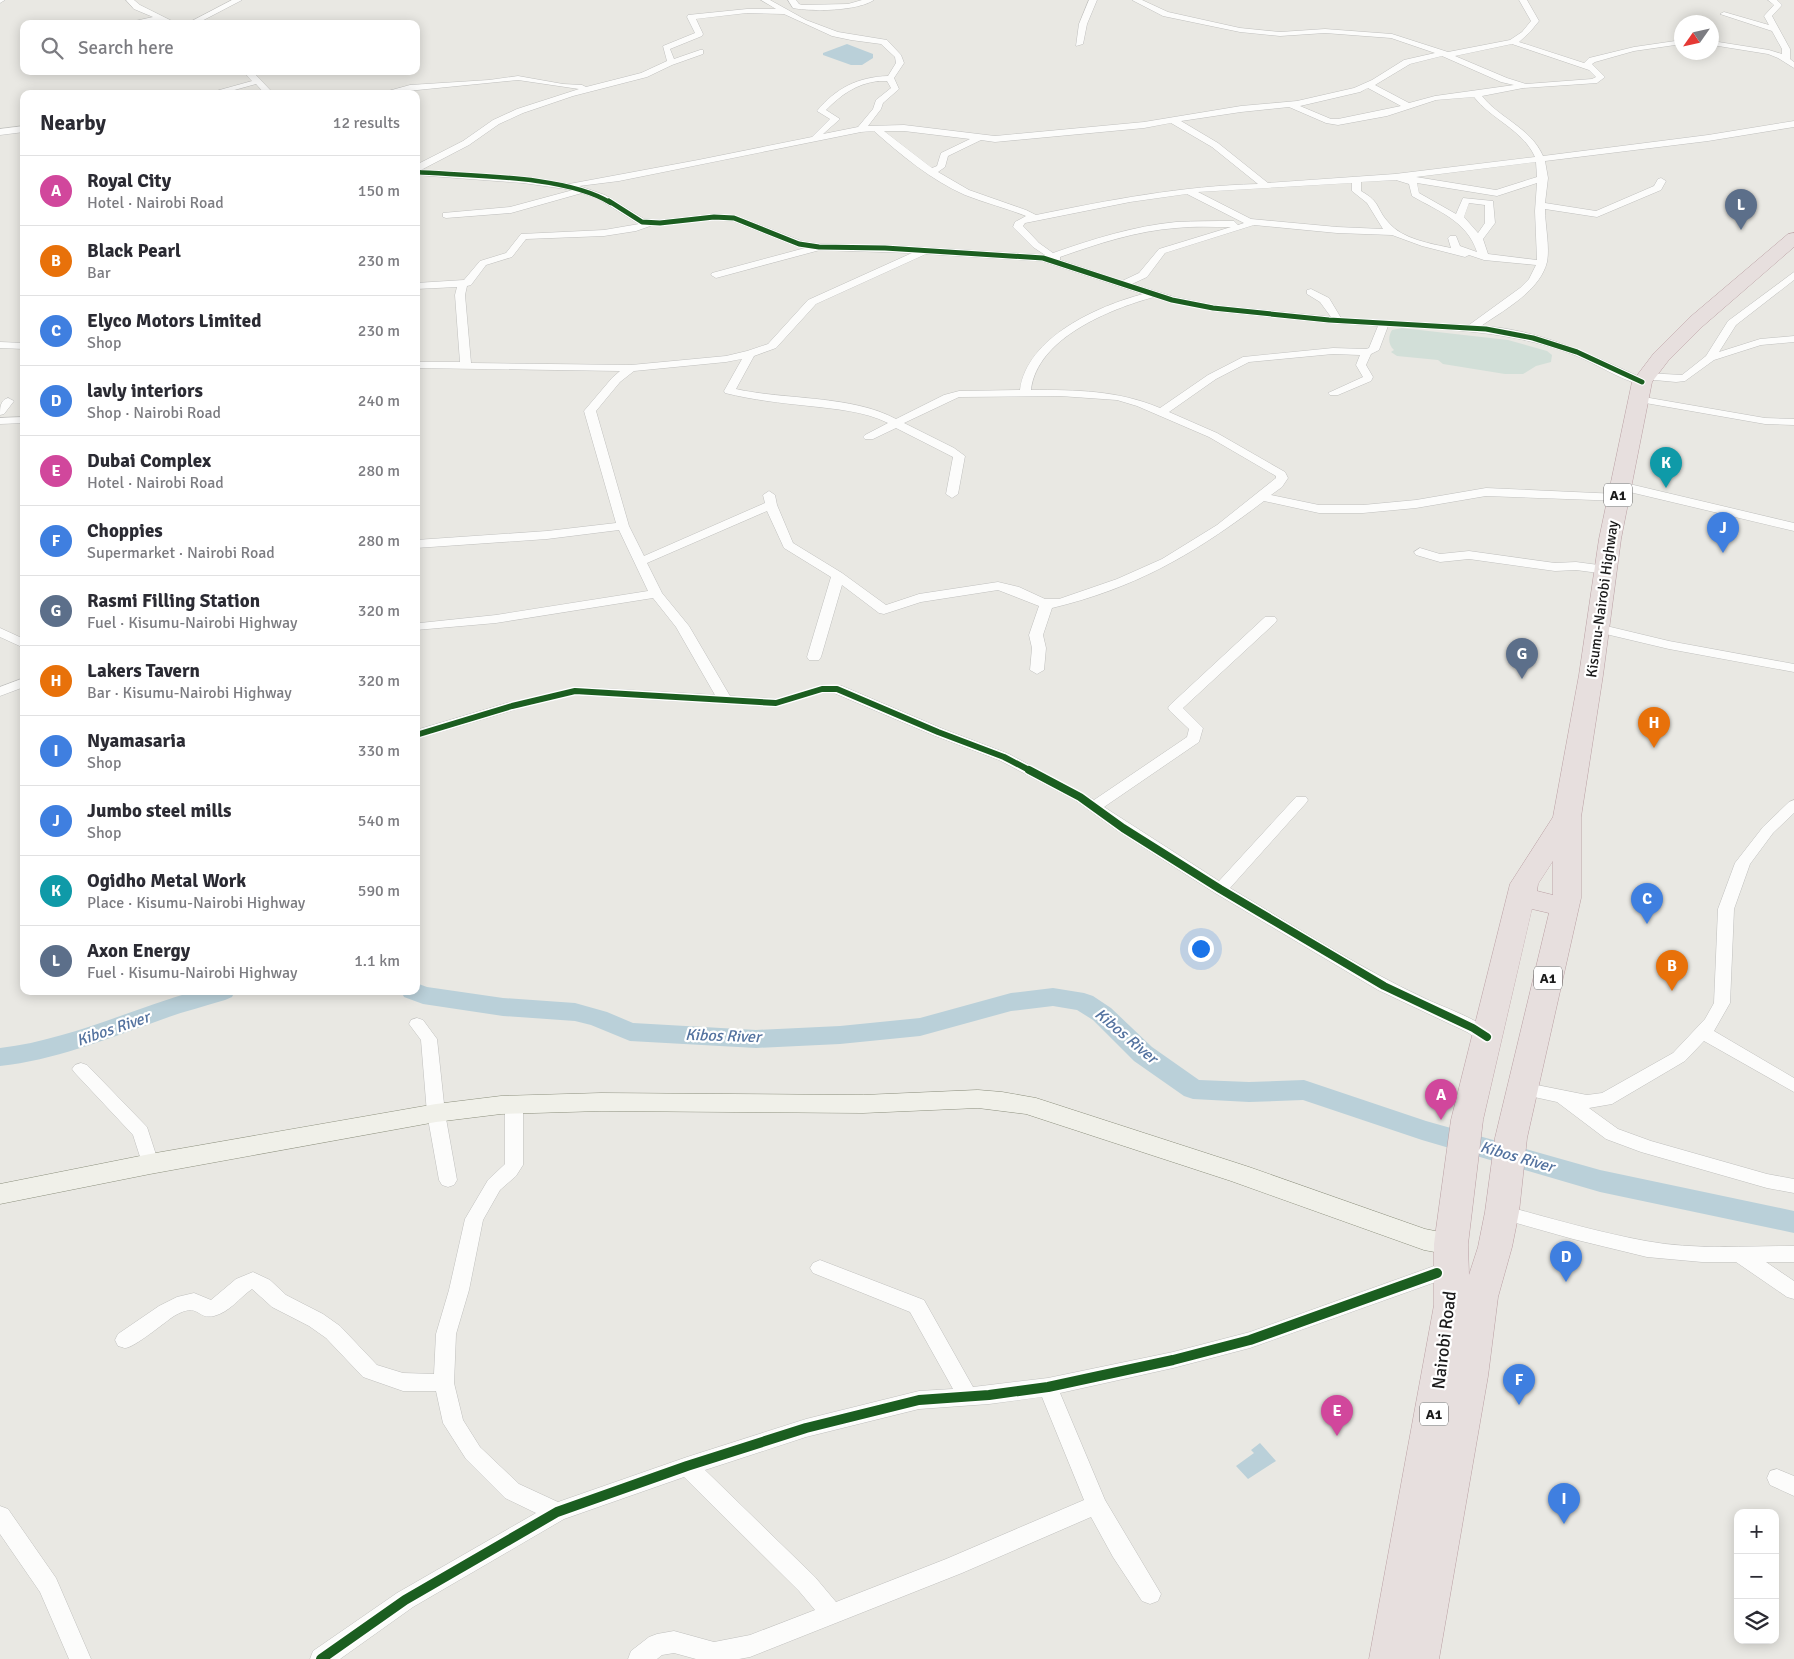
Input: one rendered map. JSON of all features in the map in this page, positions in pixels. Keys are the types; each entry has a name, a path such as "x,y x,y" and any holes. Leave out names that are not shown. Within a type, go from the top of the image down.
{"highway":[{"name":"Kisumu-Nairobi Highway","path":"1567,817 1619,492 1642,385 1661,357 1696,322 1794,238"},
{"name":"A1","path":"1487,1037 1524,884 1567,817"},
{"name":"A1","path":"1504,1195 1510,1138 1567,898 1567,817"},
{"path":"1521,896 1565,908"},
{"name":"Nairobi Road","path":"1390,1659 1452,1305 1444,1259 1461,1168 1467,1120 1487,1037"},
{"name":"Nairobi Road","path":"1418,1659 1470,1376 1480,1297 1495,1247 1504,1195"}],"main road":[{"path":"0,1194 150,1164 436,1113 514,1104 601,1102 864,1104 978,1099 1002,1100 1036,1108 1240,1174 1424,1239 1444,1259"}],"street":[{"path":"130,0 137,7 165,20"},
{"path":"198,20 238,0"},
{"path":"765,0 785,12 840,35 880,41 887,44 899,58 900,64 890,78"},
{"path":"798,18 793,8 794,3 845,6 870,0"},
{"path":"1079,44 1082,24 1094,0"},
{"path":"1138,0 1150,8 1175,16 1240,30 1280,34 1325,31 1384,35 1406,39 1504,80 1526,86"},
{"path":"563,185 619,178 861,129 904,128 995,139 1144,125 1241,110 1290,105 1357,90 1369,85 1407,62 1512,42 1530,30 1534,21 1523,0"},
{"path":"1772,0 1778,3 1778,5 1768,16 1786,49 1790,63"},
{"path":"670,63 671,56 666,48 698,34 691,17 746,11 785,12"},
{"path":"1724,14 1775,29"},
{"path":"149,20 161,18"},
{"path":"1277,44 1280,34"},
{"path":"1512,42 1592,68"},
{"path":"1290,105 1329,121 1338,122 1387,113 1435,98 1526,86 1574,83 1600,78 1600,74 1588,63 1634,48 1674,43"},
{"path":"1719,44 1769,52 1781,56 1790,63"},
{"path":"420,169 438,160 506,117 544,102 644,75 700,52"},
{"path":"250,75 265,90"},
{"path":"398,90 410,87 518,78 563,86 596,88"},
{"path":"815,138 836,119 821,111 847,87 858,81 872,78 890,78"},
{"path":"861,129 877,109 879,102 895,89 890,78"},
{"path":"225,90 256,82"},
{"path":"1369,85 1408,106"},
{"path":"1471,328 1530,285 1542,263 1538,200 1543,178 1539,158 1536,151 1523,136 1476,94"},
{"path":"1172,120 1224,151 1266,186"},
{"path":"1794,124 1708,138 1398,177 1209,188 1130,199 1030,219 1018,224 1018,227 1036,245 1056,259 1172,300 1213,308 1334,320 1471,328 1533,338 1577,352 1642,385 1765,421 1794,422"},
{"path":"874,128 917,162 966,192 1011,206 1031,215 1030,219"},
{"path":"0,132 20,130"},
{"path":"932,172 941,167 944,155 979,138"},
{"path":"420,171 563,185 602,197 633,217 651,223"},
{"path":"1398,177 1493,193 1519,195"},
{"path":"1398,177 1413,183 1415,194 1464,222"},
{"path":"1493,193 1543,178"},
{"path":"1357,180 1356,190 1358,194"},
{"path":"1538,200 1597,214 1658,188 1661,181"},
{"path":"1313,183 1358,194 1369,199 1384,224 1394,232"},
{"path":"446,215 511,210 583,190"},
{"path":"1188,191 1249,223"},
{"path":"1478,239 1481,232 1488,228 1490,224 1490,203 1493,193"},
{"path":"1484,257 1478,239 1459,218 1466,200 1490,203"},
{"path":"420,286 463,284 476,274 483,263 509,255 522,237 607,234 637,229 651,223 714,217 734,218 799,244 819,247 925,250 1056,259 1102,239 1150,229 1176,225 1249,223 1337,230 1394,232 1434,246 1471,255 1542,263"},
{"path":"1123,284 1143,275 1162,251 1249,223"},
{"path":"1430,240 1455,243 1471,255"},
{"path":"716,275 819,247"},
{"path":"420,366 631,368 750,354 772,346 812,302 925,250"},
{"path":"1642,385 1686,378 1710,358 1732,323 1794,275"},
{"path":"463,284 460,295 466,366"},
{"path":"1311,292 1325,300 1326,305 1335,314 1334,320"},
{"path":"1025,393 1028,376 1037,359 1059,338 1090,316 1111,307 1157,294"},
{"path":"1161,412 1212,377 1247,359 1333,351 1366,352 1376,348 1384,323"},
{"path":"1710,358 1760,342 1794,339"},
{"path":"0,344 20,346"},
{"path":"1334,393 1367,379 1368,377 1361,365 1366,352"},
{"path":"750,354 729,391 754,397 867,411 897,423 925,439 945,446 959,456 952,494"},
{"path":"631,368 616,380 590,411 623,526 656,594 682,626 725,700"},
{"path":"869,437 953,395 1060,393 1118,397 1161,412 1213,435 1281,474 1282,478 1278,484 1262,497 1221,528 1166,562 1122,582 1060,603 1046,605 1036,635 1039,648 1037,670"},
{"path":"0,412 8,402"},
{"path":"0,421 20,420"},
{"path":"1262,497 1319,508 1363,509 1416,504 1486,492 1619,492 1794,527"},
{"path":"640,562 770,500 788,545 838,576 884,610 919,598 998,586 1014,590 1043,603 1051,604"},
{"path":"420,544 547,535 623,526"},
{"path":"1420,552 1439,560 1459,555 1469,555 1554,567 1576,566 1606,570"},
{"path":"814,657 838,576"},
{"path":"420,627 496,619 656,594"},
{"path":"1094,807 1194,739 1196,728 1175,708 1270,620"},
{"path":"1598,628 1669,645 1794,668"},
{"path":"0,632 20,642"},
{"path":"0,692 20,684"},
{"path":"420,734 512,706 567,692 784,702 828,688 837,689 938,732 1004,757 1080,797 1123,828 1220,889 1384,986 1473,1028 1487,1037"},
{"path":"1220,889 1301,800"},
{"path":"1522,1088 1586,1102 1606,1099 1678,1056 1711,1023 1722,1003 1726,909 1743,863 1768,830 1794,805"},
{"path":"416,1024 429,1039 436,1113 448,1180"},
{"path":"1702,1032 1794,1086"},
{"path":"81,1069 141,1132 150,1164"},
{"path":"1563,1098 1612,1134 1714,1168 1794,1186"},
{"path":"514,1104 514,1165 494,1185 474,1219 459,1290 446,1334 444,1383 453,1423 473,1453 512,1491 557,1512"},
{"path":"1504,1195 1573,1232 1647,1249 1675,1253 1794,1254"},
{"path":"1742,1255 1794,1290"},
{"path":"321,1659 405,1600 557,1512 687,1466 806,1428 919,1400 968,1397 1048,1387 1173,1360 1250,1340 1444,1259"},
{"path":"820,1268 917,1306 968,1397"},
{"path":"125,1340 156,1318 185,1302 195,1301 208,1308 216,1307 249,1281 255,1280 279,1301 316,1320 333,1332 370,1371 403,1382 444,1383"},
{"path":"1048,1387 1096,1505 1121,1550 1150,1594"},
{"path":"687,1466 807,1584 833,1614"},
{"path":"639,1659 657,1645 674,1642 714,1653 750,1646 833,1614 1096,1505"},
{"path":"0,1516 48,1585 80,1659"}],"shaded area":[{"path":"1402,328 1508,340 1547,351 1552,355 1551,362 1536,366 1523,374 1505,374 1443,364 1438,360 1397,356 1391,352 1394,350 1389,338 1392,330"}],"water":[{"path":"847,44 873,54 873,58 862,65 851,65 823,55 823,53"},
{"path":"1260,1443 1276,1461 1248,1479 1236,1466 1254,1453 1251,1450"}],"waterway":[{"name":"Kibos River","path":"420,994 503,1007 575,1012 598,1018 630,1032 756,1039 840,1035 920,1027 1011,1002 1053,997 1084,1002 1102,1014 1143,1054 1193,1089 1249,1092 1304,1090 1422,1130 1600,1181 1794,1222"},
{"name":"Kibos River","path":"0,1057 43,1050 85,1038 168,1008 212,995"}],"cycle path":[{"path":"420,172 523,180 574,187 602,197 642,222 660,223 714,217 734,218 799,244 819,247 885,248 1043,258 1172,300 1213,308 1329,320 1486,329 1533,338 1577,352 1642,382"},
{"path":"420,734 512,706 575,691 776,703 822,689 837,689 938,732 1004,757 1080,797 1123,828 1220,889 1384,986 1473,1028 1487,1037"},
{"path":"321,1659 405,1600 557,1512 687,1466 806,1428 919,1400 989,1395 1048,1387 1173,1360 1250,1340 1437,1273"}],"place":[{"name":"Axon Energy","path":"1741,230"},
{"name":"Ogidho Metal Work","path":"1666,488"},
{"name":"Jumbo steel mills","path":"1723,553"},
{"name":"Rasmi Filling Station","path":"1522,679"},
{"name":"Lakers Tavern","path":"1654,748"},
{"name":"Elyco Motors Limited","path":"1647,924"},
{"name":"Black Pearl","path":"1672,991"},
{"name":"Royal City","path":"1441,1120"},
{"name":"lavly interiors","path":"1566,1282"},
{"name":"Choppies","path":"1519,1405"},
{"name":"Dubai Complex","path":"1337,1436"},
{"name":"Nyamasaria","path":"1564,1524"}]}
